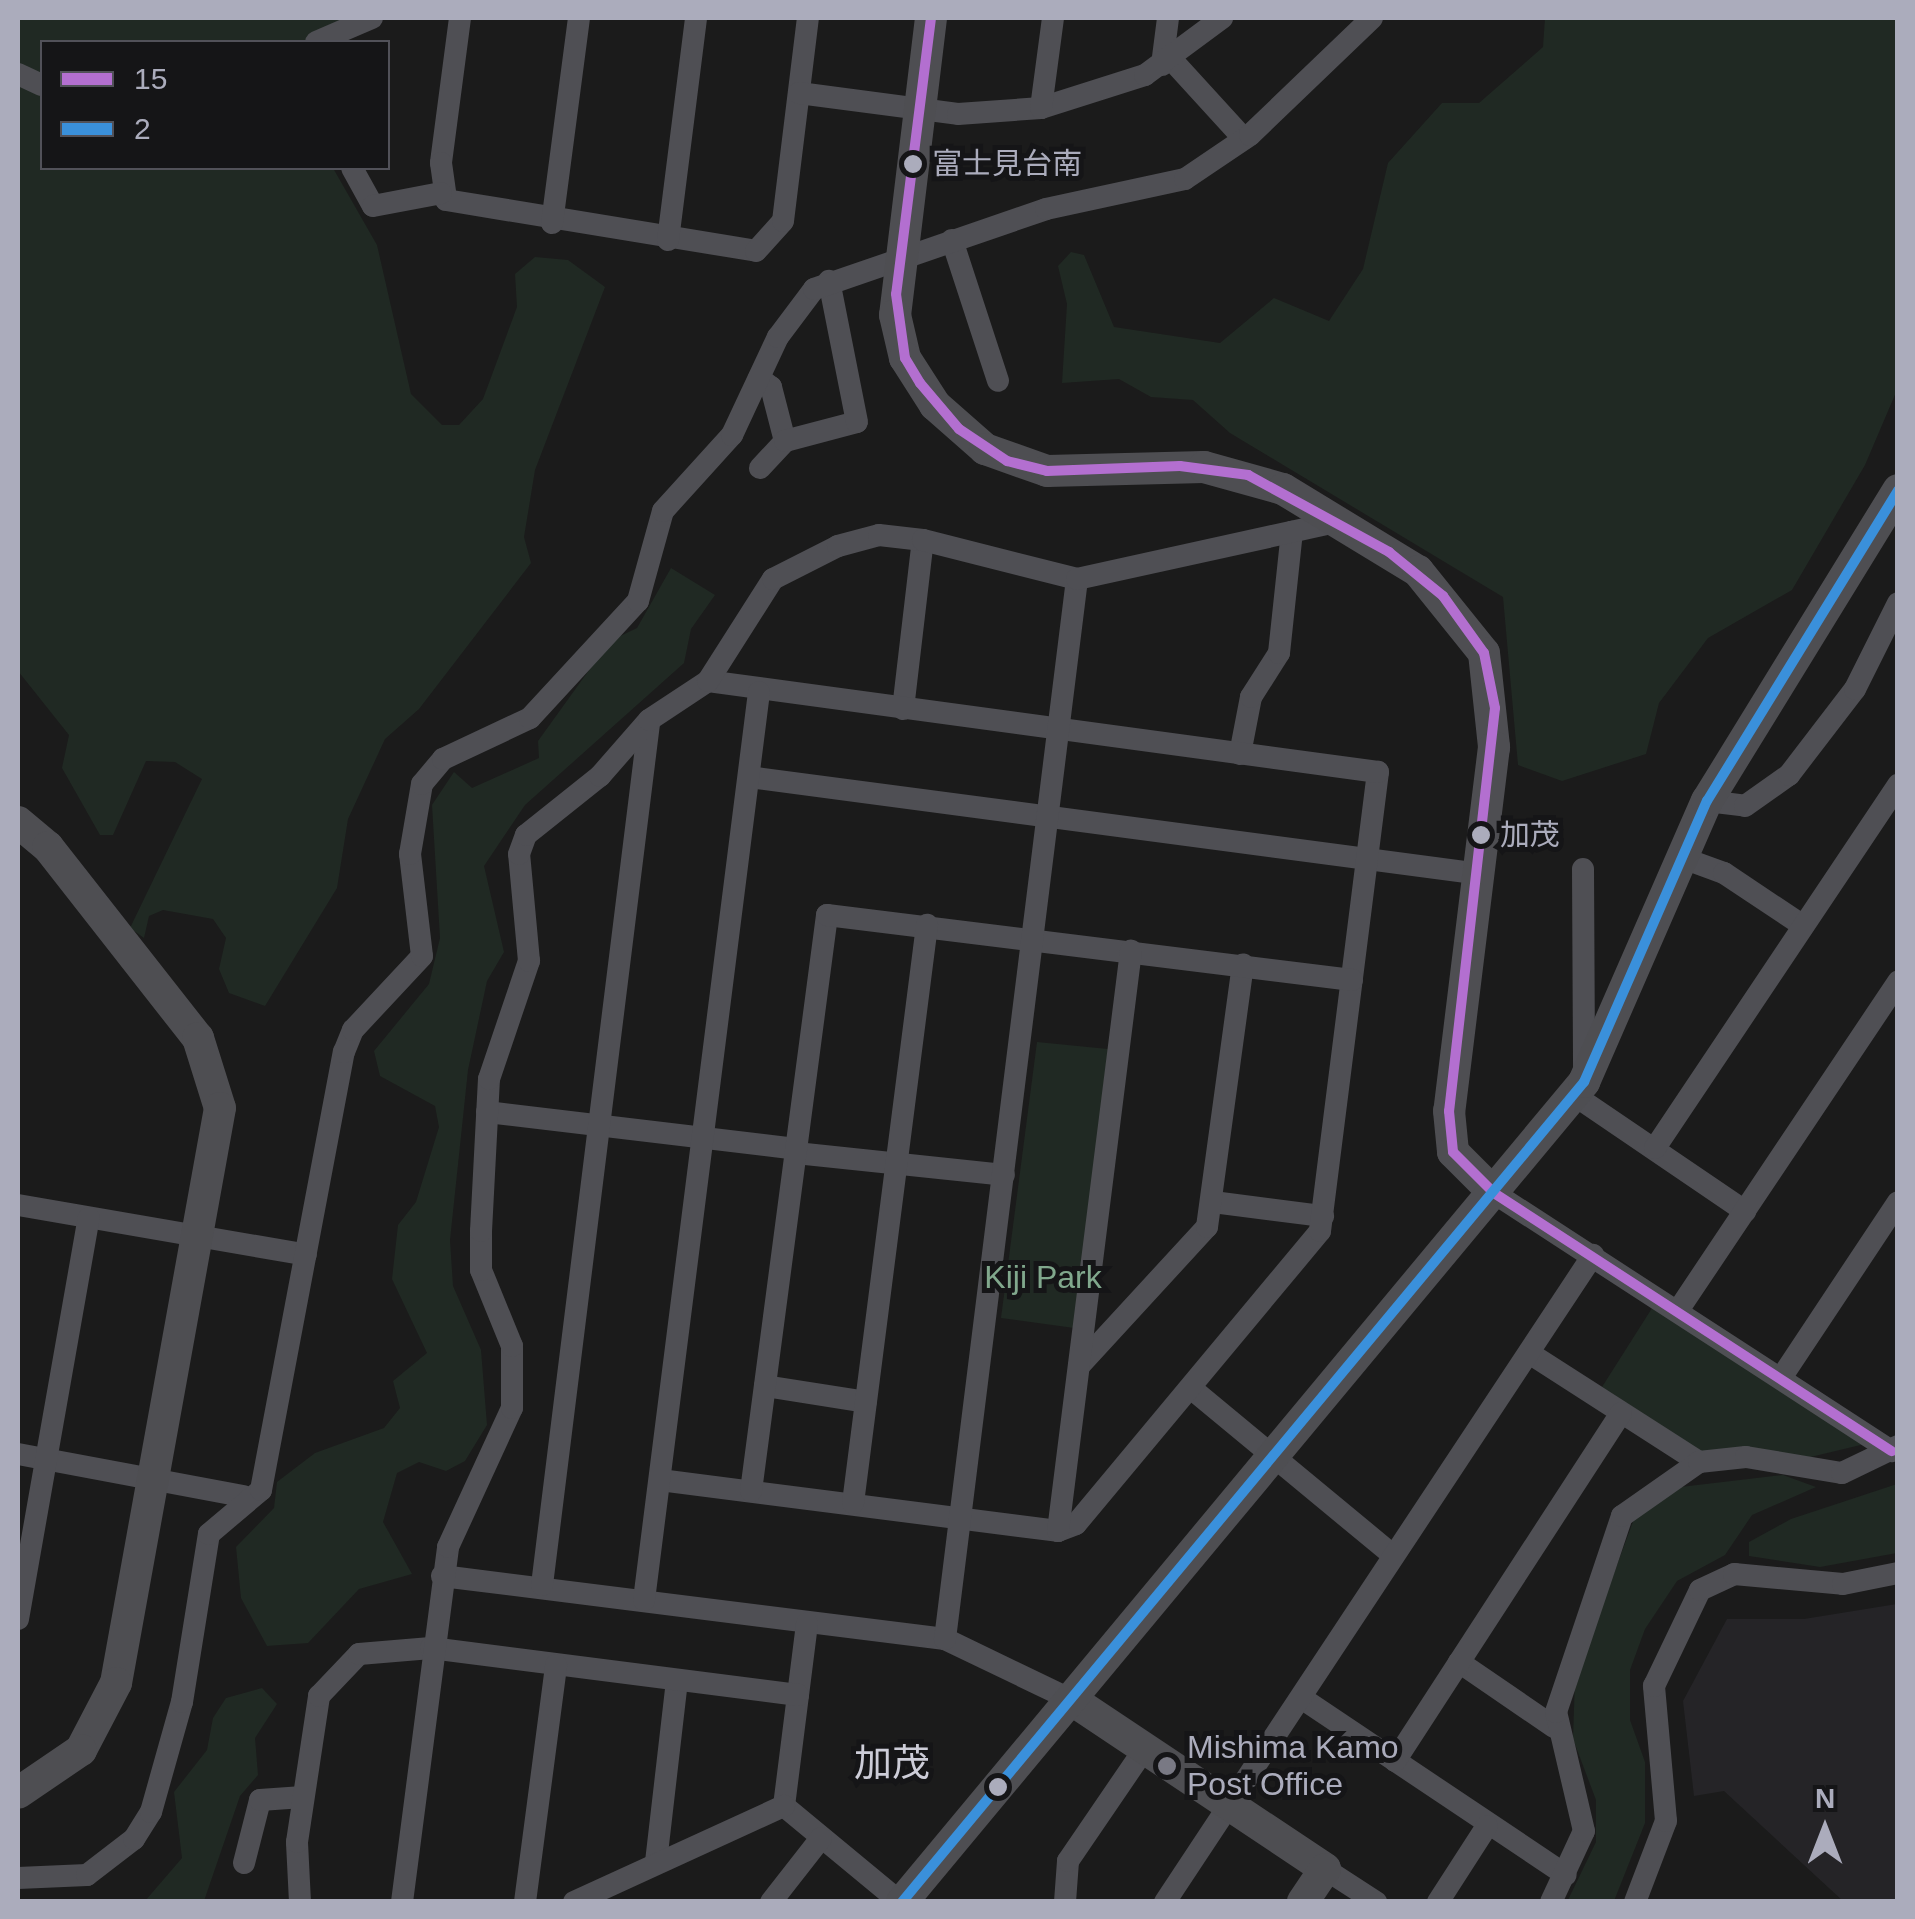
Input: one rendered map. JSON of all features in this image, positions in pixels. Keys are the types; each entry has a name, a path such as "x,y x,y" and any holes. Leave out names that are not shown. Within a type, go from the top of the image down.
{"street":[{"path":"321,40 372,18"},
{"path":"441,193 460,18"},
{"path":"552,223 579,18"},
{"path":"668,240 696,18"},
{"path":"353,170 373,206 441,193 552,223 668,240 769,246 784,221 808,18"},
{"path":"931,18 895,315 905,358 935,405 985,449 1047,471 1180,466 1248,475 1418,571 1484,653 1494,708 1480,874 1449,1112 1453,1152 1494,1192 1895,1448"},
{"path":"1042,108 1053,18"},
{"path":"1168,18 1166,62 1244,139"},
{"path":"799,93 920,110 1042,108 1166,62 1222,18"},
{"path":"18,1878 75,1880 142,1830 174,1740 209,1534 243,1496 261,1490 348,1039 422,956 410,854 422,784 443,759 530,718 638,601 663,511 732,435 798,303 829,281 899,261 1046,209 1158,189 1244,139 1372,18"},
{"path":"952,240 998,381"},
{"path":"760,468 785,441 857,422 829,281"},
{"path":"759,378 772,387 785,441"},
{"path":"784,1806 901,1902 1072,1700 1580,1089 1706,802 1898,490"},
{"path":"402,1902 442,1576 454,1528 513,1397 505,1316 481,1270 492,1064 529,961 522,844 649,720 708,681 757,600 792,566 879,535 923,540 1077,579 1336,522"},
{"path":"1240,754 1250,697 1279,653 1292,532"},
{"path":"903,708 923,540"},
{"path":"946,1640 1077,579"},
{"path":"1706,802 1745,806 1789,775 1855,689 1890,631 1898,604"},
{"path":"660,1480 1058,1531 1076,1524 1316,1240 1323,1216 1378,772 759,692 708,681"},
{"path":"644,1600 759,692"},
{"path":"542,1585 596,1124 649,720"},
{"path":"749,777 1480,874"},
{"path":"1655,1148 1898,785"},
{"path":"18,822 48,847 210,1060 220,1108 154,1478 104,1712 81,1750 18,1793"},
{"path":"1680,856 1724,873 1802,926"},
{"path":"1580,1089 1583,869"},
{"path":"751,1491 827,915 1035,936 1352,980"},
{"path":"853,1503 926,926"},
{"path":"1058,1531 1130,951"},
{"path":"1079,1366 1200,1237 1213,1202 1243,964"},
{"path":"1680,1309 1897,986"},
{"path":"1580,1089 1745,1211"},
{"path":"487,1112 1004,1175"},
{"path":"1213,1202 1323,1216"},
{"path":"1781,1378 1889,1232 1898,1202"},
{"path":"18,1205 306,1256"},
{"path":"18,1619 89,1218"},
{"path":"1165,1902 1594,1255"},
{"path":"1530,1353 1698,1462"},
{"path":"765,1386 866,1402"},
{"path":"1192,1390 1276,1454 1393,1555"},
{"path":"1395,1761 1621,1412"},
{"path":"1551,1902 1584,1831 1554,1727 1622,1516 1698,1462 1746,1457 1842,1473 1895,1448"},
{"path":"18,1454 243,1496"},
{"path":"1635,1902 1666,1822 1654,1686 1700,1590 1734,1574 1843,1584 1898,1573"},
{"path":"442,1576 542,1585 946,1640 1072,1700 1376,1902"},
{"path":"784,1806 808,1623"},
{"path":"300,1902 303,1797 326,1681 371,1650 431,1648 798,1696"},
{"path":"1459,1662 1554,1727"},
{"path":"525,1902 556,1665"},
{"path":"656,1862 677,1680"},
{"path":"1302,1699 1487,1826 1566,1875"},
{"path":"1066,1902 1068,1861 1145,1748"},
{"path":"244,1862 260,1800 303,1797"},
{"path":"574,1902 784,1806"},
{"path":"1438,1902 1487,1826"},
{"path":"772,1902 821,1838"},
{"path":"1303,1902 1325,1869"}],"shaded area":[{"path":"1897,1604 1897,1901 1843,1901 1724,1791 1694,1796 1683,1701 1727,1619 1804,1619"}],"green space":[{"path":"18,18 372,18 313,40 40,40 40,81 18,74"},
{"path":"1545,18 1898,18 1897,390 1865,465 1792,590 1708,638 1659,703 1646,754 1562,781 1518,765 1503,597 1230,433 1193,400 1151,397 1119,379 1062,383 1067,304 1058,266 1071,252 1084,255 1114,327 1220,343 1274,298 1329,321 1363,269 1388,163 1442,103 1479,103 1543,47"},
{"path":"18,83 40,90 40,170 334,170 377,245 411,394 442,425 459,425 483,399 517,307 515,274 535,257 568,260 605,287 535,470 524,537 531,563 419,709 385,739 348,819 337,888 265,1006 229,993 219,969 226,938 213,919 163,910 149,916 144,938 130,928 202,779 175,762 146,761 113,835 100,835 62,768 69,735 18,671"},
{"path":"671,568 715,595 691,629 684,663 525,805 484,866 504,952 487,981 468,1070 450,1240 453,1286 481,1350 487,1425 465,1461 446,1471 419,1462 397,1473 383,1522 412,1574 359,1589 308,1643 267,1646 241,1598 236,1547 274,1508 277,1482 315,1453 384,1428 400,1408 393,1381 427,1353 392,1279 398,1225 416,1202 439,1127 435,1106 380,1076 374,1051 429,984 440,938 432,805 454,772 472,788 539,758 538,741 610,641 637,628"},
{"name":"Kiji Park","path":"1037,1042 1108,1049 1074,1328 1001,1318"},
{"path":"1654,1305 1869,1443 1798,1460 1702,1452 1602,1387"},
{"path":"1783,1475 1816,1487 1752,1515 1725,1555 1677,1581 1645,1629 1630,1670 1630,1720 1645,1762 1645,1823 1614,1901 1567,1902 1596,1842 1596,1800 1573,1739 1575,1678 1634,1519 1672,1488"},
{"path":"1897,1484 1897,1553 1820,1567 1749,1556 1749,1542 1791,1519"},
{"path":"262,1688 277,1704 255,1738 258,1775 240,1796 204,1901 145,1901 182,1858 174,1792 207,1750 213,1718 226,1698"}],"transit line":[{"name":"15","path":"931,18 896,294 905,358 920,383 959,429 1007,461 1047,471 1180,466 1248,475 1389,552 1443,596 1484,653 1495,708 1449,1111 1453,1152 1494,1193 1892,1451"},
{"name":"2","path":"902,1902 1584,1082 1707,801 1898,490"}],"place":[{"name":"富士見台南","path":"913,164"},
{"name":"加茂","path":"1481,835"},
{"name":"Mishima Kamo Post Office","path":"1167,1766"}],"district":[{"name":"加茂","path":"892,1764"}]}
